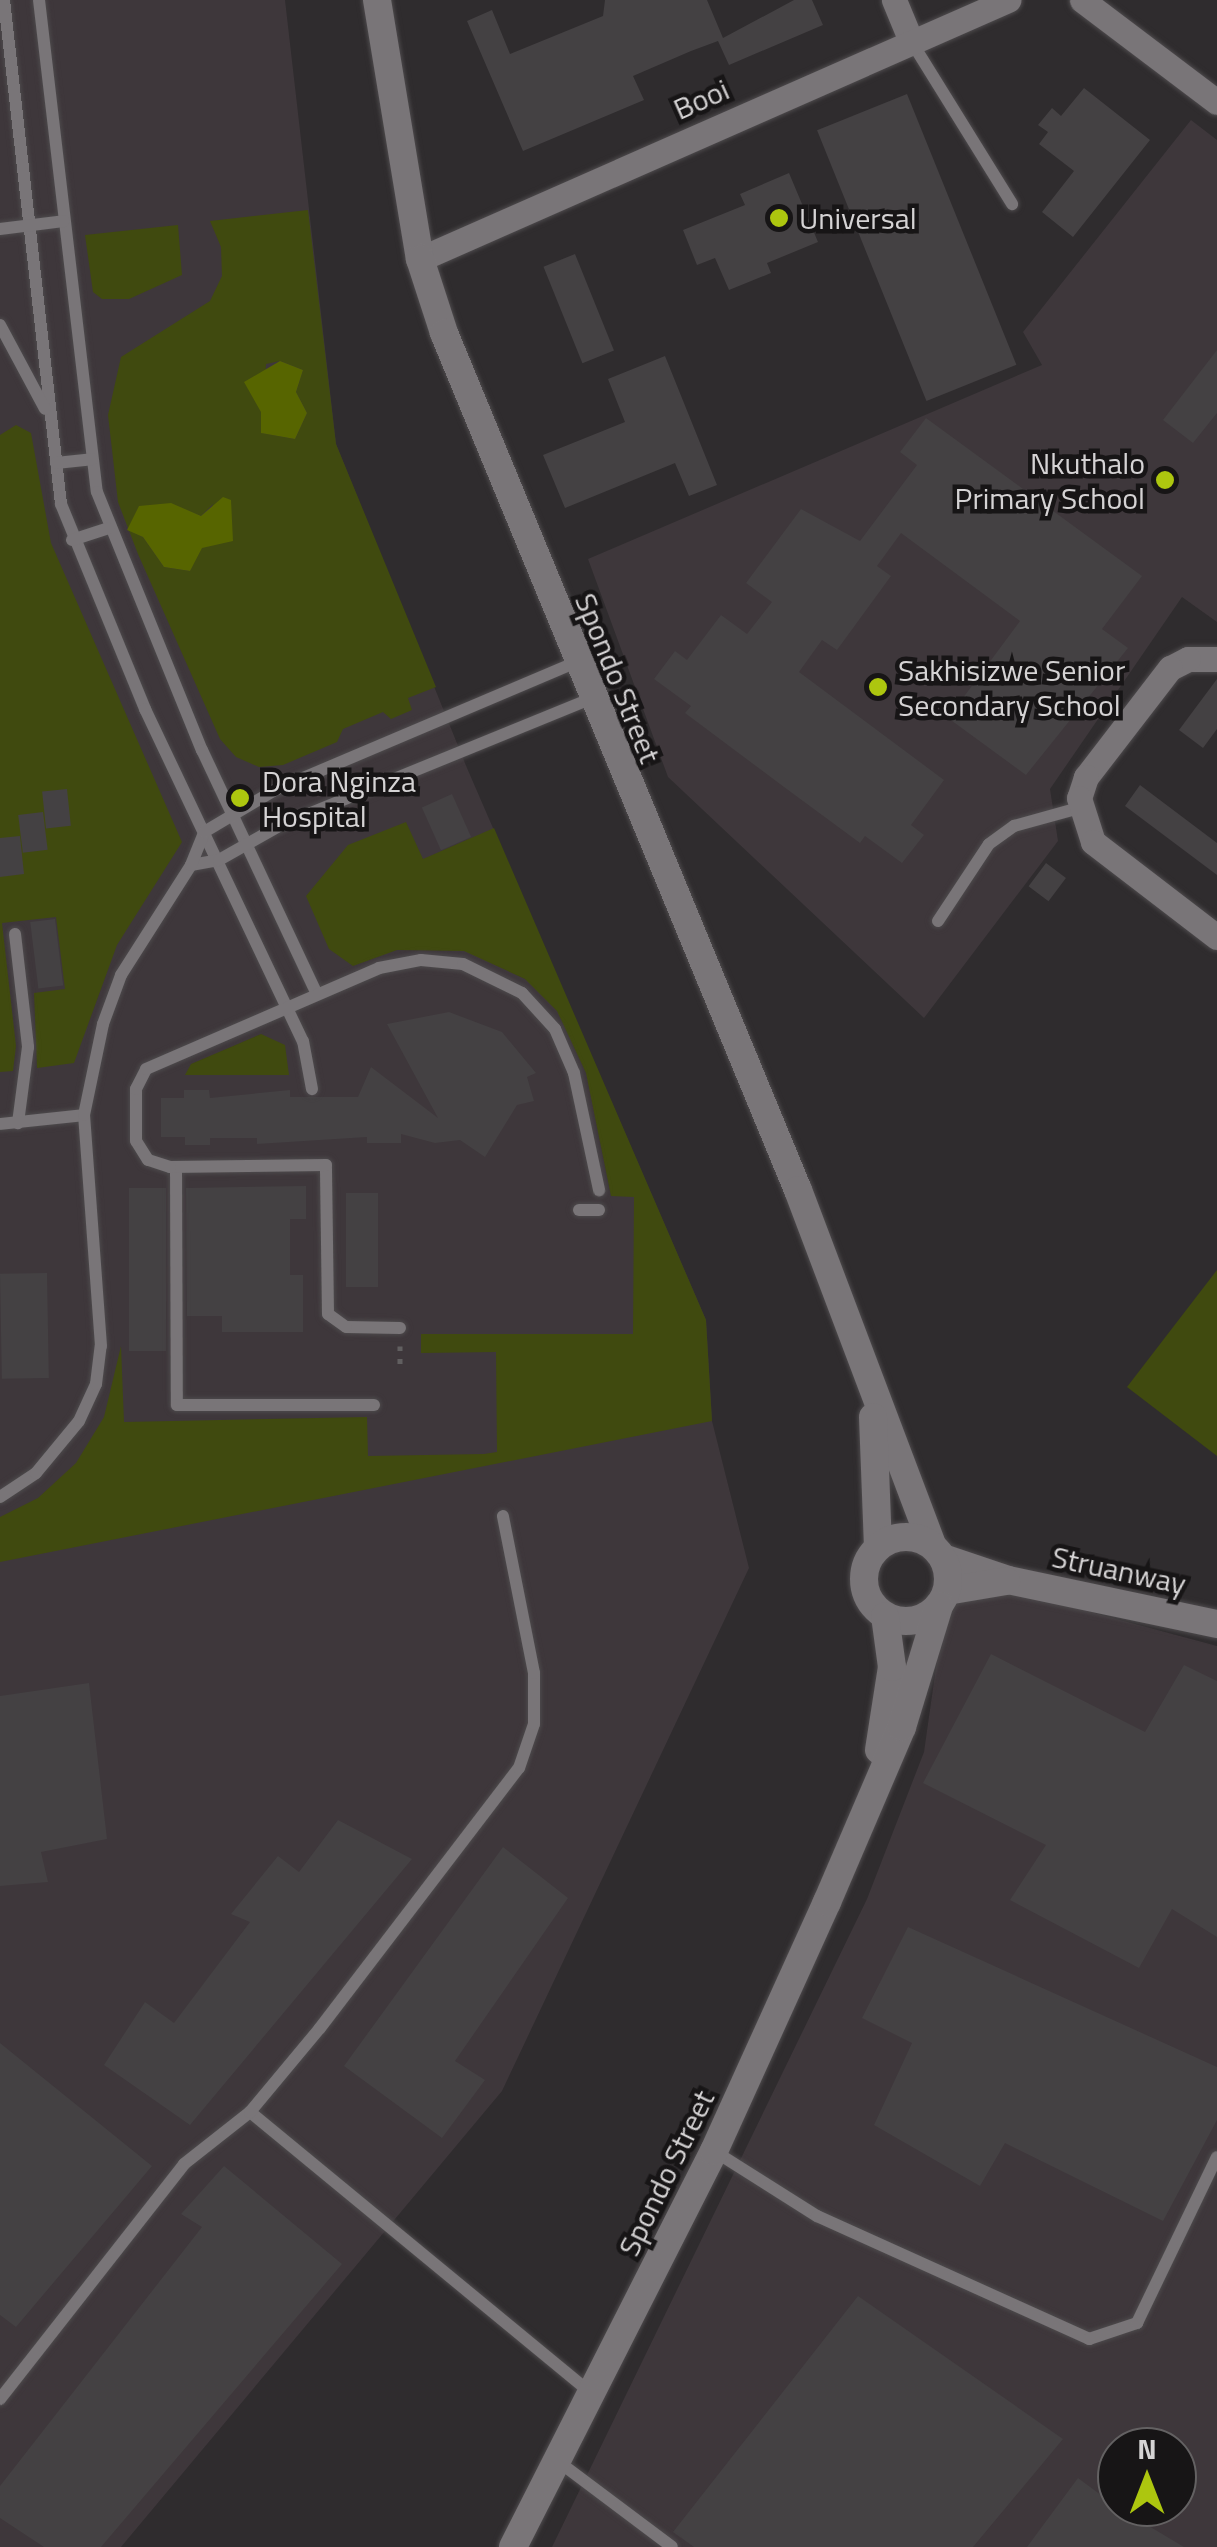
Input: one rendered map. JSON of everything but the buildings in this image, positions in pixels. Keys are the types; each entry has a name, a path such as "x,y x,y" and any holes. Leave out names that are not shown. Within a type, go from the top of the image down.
{"main road":[{"name":"Spondo Street","path":"377,0 420,258 577,662 937,1551"},
{"name":"Spondo Street","path":"863,1362 877,1459 878,1546"},
{"path":"905,1536 937,1551 943,1598 908,1621 886,1616 868,1600 863,1577 878,1546 905,1536"},
{"name":"Struanway","path":"937,1551 1008,1580 1217,1624"},
{"name":"Struanway","path":"943,1598 1008,1580"},
{"name":"Spondo Street","path":"513,2547 553,2458 592,2395 714,2151 902,1728 943,1598"},
{"name":"Spondo Street","path":"862,1819 892,1667 886,1616"}],"street":[{"path":"894,0 911,41"},
{"name":"Booi","path":"420,258 1008,0"},
{"path":"1082,0 1217,102"},
{"path":"1217,660 1188,659 1170,668 1086,777 1079,808 1093,842 1217,937"}],"lane":[{"path":"4,0 49,415 72,540 284,1008 303,1040 312,1089"},
{"path":"38,0 92,459 108,528 317,994"},
{"path":"911,41 1012,204"},
{"path":"0,229 64,220"},
{"path":"0,326 49,415"},
{"path":"56,464 92,459"},
{"path":"72,540 108,528"},
{"path":"0,1497 36,1473 79,1421 96,1384 101,1346 84,1116 103,1024 122,975 190,865 204,832 275,790 577,662"},
{"path":"190,865 219,860 399,774 592,698"},
{"path":"938,921 989,844 1014,826 1079,808"},
{"path":"15,934 28,1047 18,1122"},
{"path":"400,1328 346,1328 328,1314 326,1165 154,1164 139,1148 141,1074 379,968 420,960 463,964 522,994 566,1050 599,1190"},
{"path":"0,1124 84,1116"},
{"path":"176,1166 176,1404 374,1405"},
{"path":"578,1210 599,1210"},
{"path":"0,2399 184,2164 250,2112 520,1768 534,1724 534,1673 503,1516"},
{"path":"250,2112 592,2395"},
{"path":"714,2151 818,2216 1089,2340 1137,2323 1217,2157"},
{"path":"553,2458 672,2547"}],"shaded area":[{"path":"0,0 285,0 336,444 467,768 706,1320 712,1421 749,1568 502,2091 121,2547 0,2547"},
{"name":"Sakhisizwe Senior Secondary School","path":"1191,120 1217,140 1217,622 1182,597 1050,789 1058,841 924,1018 668,777 588,559 1042,365 1023,332"},
{"path":"1005,1589 1217,1646 1217,2547 552,2547 867,1899 924,1752 946,1597"}],"green space":[{"path":"308,210 336,444 436,687 408,698 412,710 391,719 383,712 343,729 337,742 283,765 259,767 236,757 220,739 138,554 118,502 108,415 121,357 210,301 222,276 221,247 210,221","holes":["280,361 303,370 296,392 307,413 295,439 262,433 266,364","171,504 201,516 213,504 190,571 164,567 143,537 129,530"]},
{"path":"178,225 182,275 129,299 102,299 93,292 85,235"},
{"path":"280,361 303,370 296,392 307,413 295,439 261,433 261,412 244,382"},
{"path":"16,425 31,433 51,543 182,842 117,945 74,1063 37,1068 34,993 65,989 56,917 2,923 16,1046 13,1071 0,1072 0,435"},
{"path":"223,497 231,500 233,541 202,548 190,571 164,567 143,537 127,530 139,506 171,503 201,516"},
{"path":"406,822 423,859 494,828 706,1320 712,1421 0,1562 0,1517 38,1498 76,1463 104,1417 121,1346 124,1422 367,1417 368,1456 484,1454 497,1452 496,1352 421,1353 421,1334 633,1334 634,1197 611,1196 586,1073 557,1011 525,979 464,951 397,950 353,966 329,949 306,896 348,845"},
{"path":"261,1034 285,1045 289,1075 185,1075 191,1064"},
{"path":"1217,1270 1217,1456 1127,1387"}],"place":[{"name":"Universal","path":"779,218"},
{"name":"Nkuthalo Primary School","path":"1165,480"},
{"name":"Sakhisizwe Senior Secondary School","path":"878,687"},
{"name":"Dora Nginza Hospital","path":"240,798"}]}
